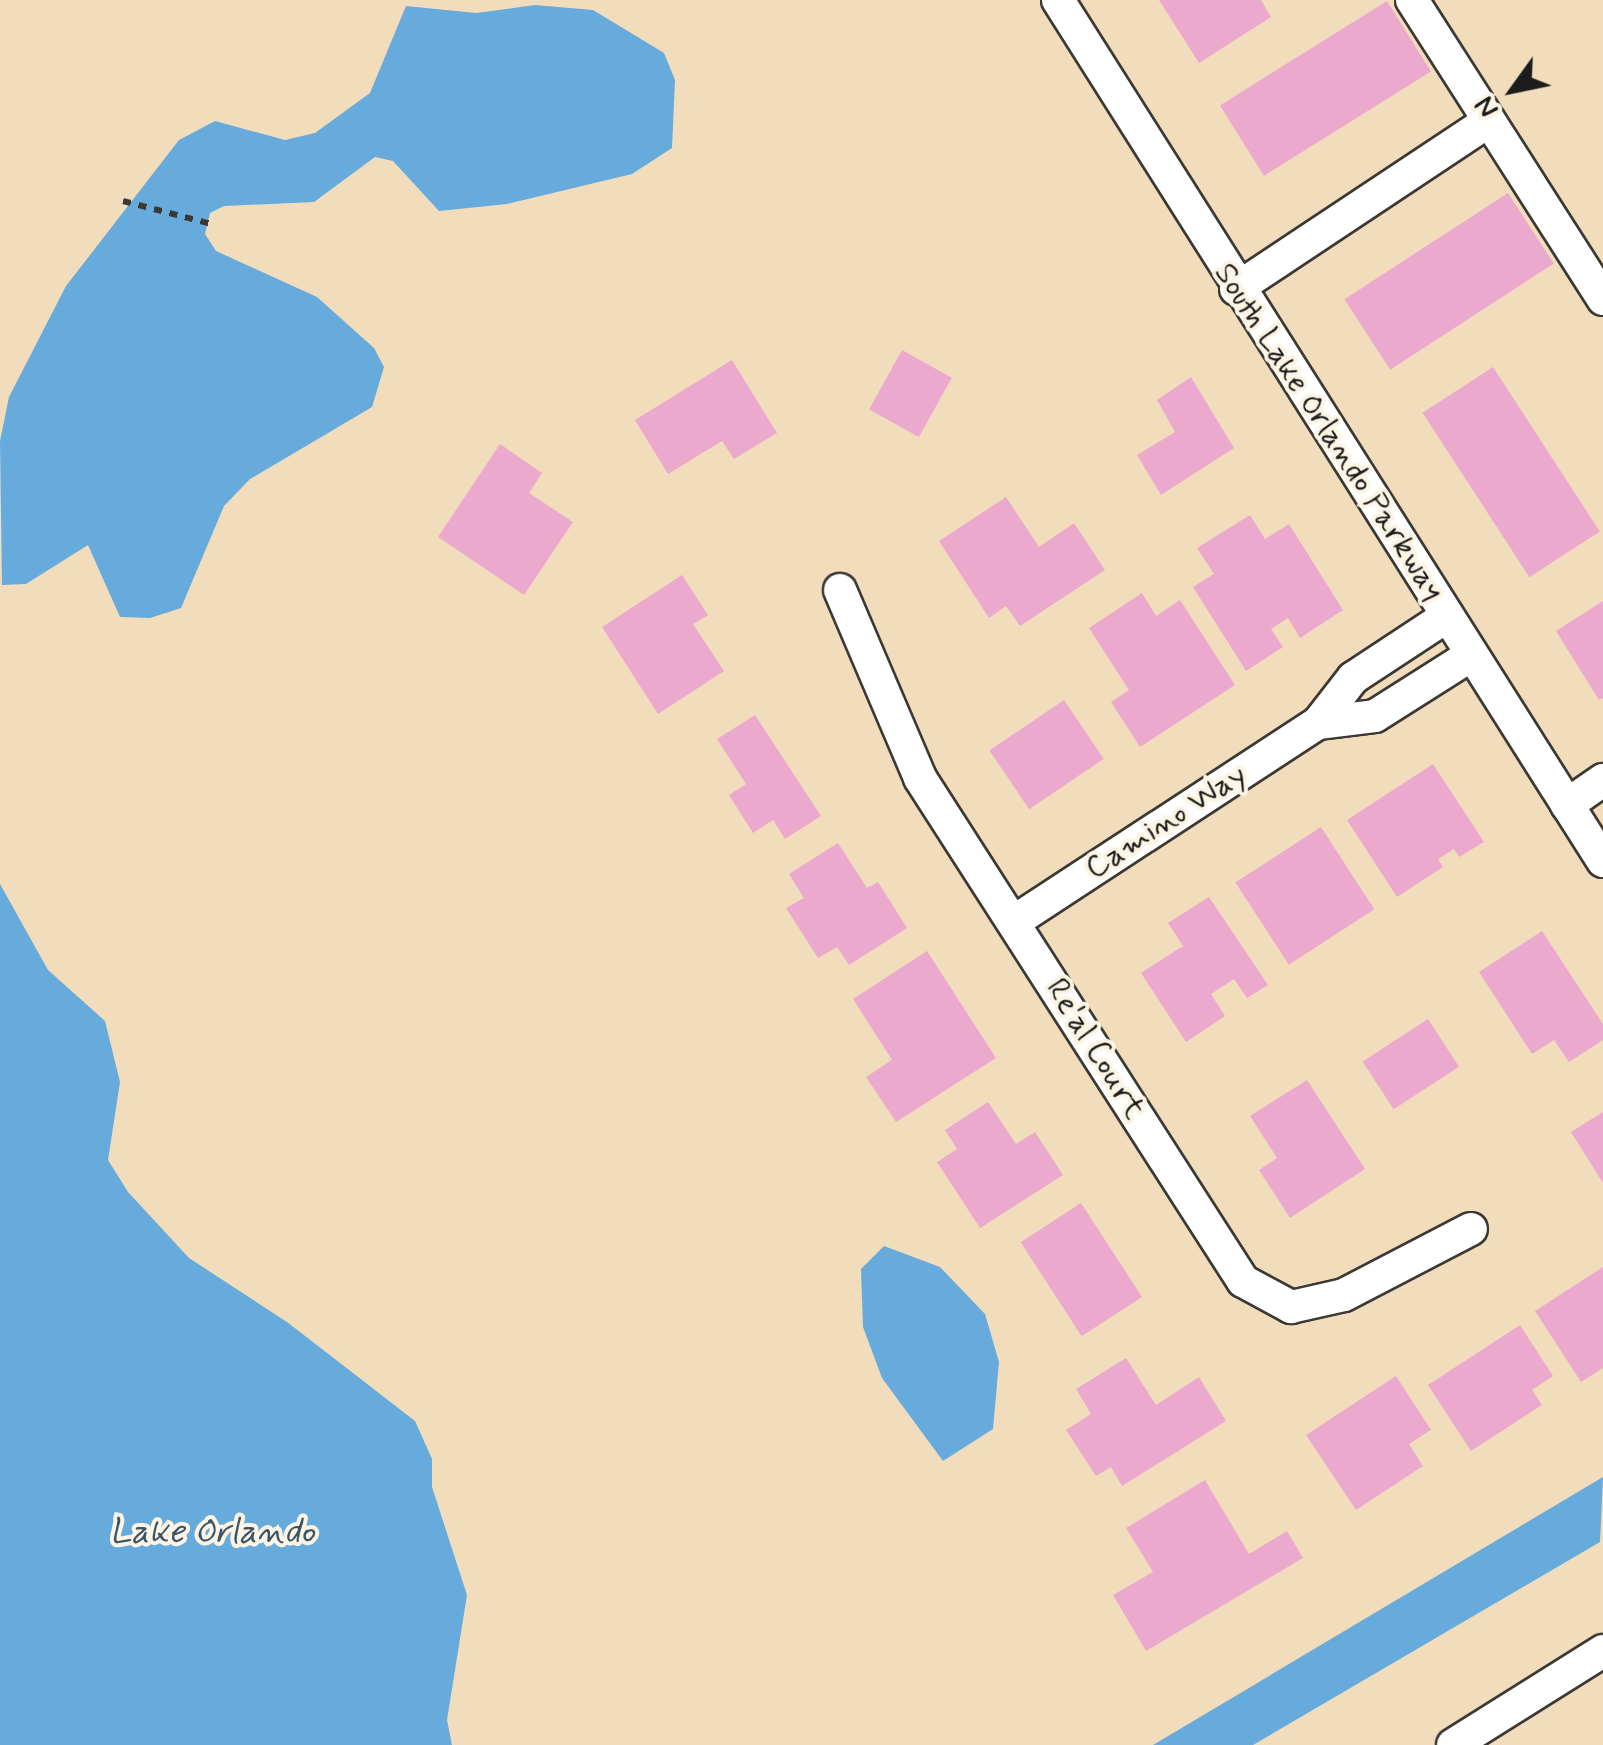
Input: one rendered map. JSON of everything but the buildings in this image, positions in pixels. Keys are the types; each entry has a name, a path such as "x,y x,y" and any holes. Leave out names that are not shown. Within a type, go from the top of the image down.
{"street":[{"name":"South Lake Orlando Parkway","path":"1058,0 1236,289 1603,861"},
{"path":"1412,0 1603,299"},
{"path":"1236,289 1489,121"},
{"name":"Re'al Court","path":"840,590 920,778 1243,1281 1291,1307 1344,1294 1471,1230"},
{"name":"Camino Way","path":"1014,921 1318,723 1353,678 1447,616"},
{"name":"Camino Way","path":"1318,723 1375,716 1471,655"},
{"path":"1567,804 1603,780"},
{"path":"1453,1745 1603,1651"}],"path":[{"path":"122,201 212,224"}],"water":[{"path":"535,5 593,10 664,53 675,80 672,148 632,174 507,204 439,211 393,161 375,157 314,202 224,206 210,213 205,234 216,251 317,297 374,348 384,367 372,407 250,479 224,506 181,608 150,618 120,617 88,545 26,584 2,585 0,441 9,397 66,286 179,140 215,121 285,140 315,133 370,93 406,6 476,13"},
{"name":"Lake Orlando","path":"0,884 48,970 105,1021 120,1082 108,1160 128,1192 189,1258 287,1322 415,1421 432,1459 432,1487 467,1595 447,1720 452,1745 0,1745"},
{"path":"884,1246 940,1267 985,1314 999,1362 993,1429 943,1461 882,1378 863,1327 861,1269"},
{"path":"1603,1477 1600,1542 1253,1745 1153,1745"}]}
